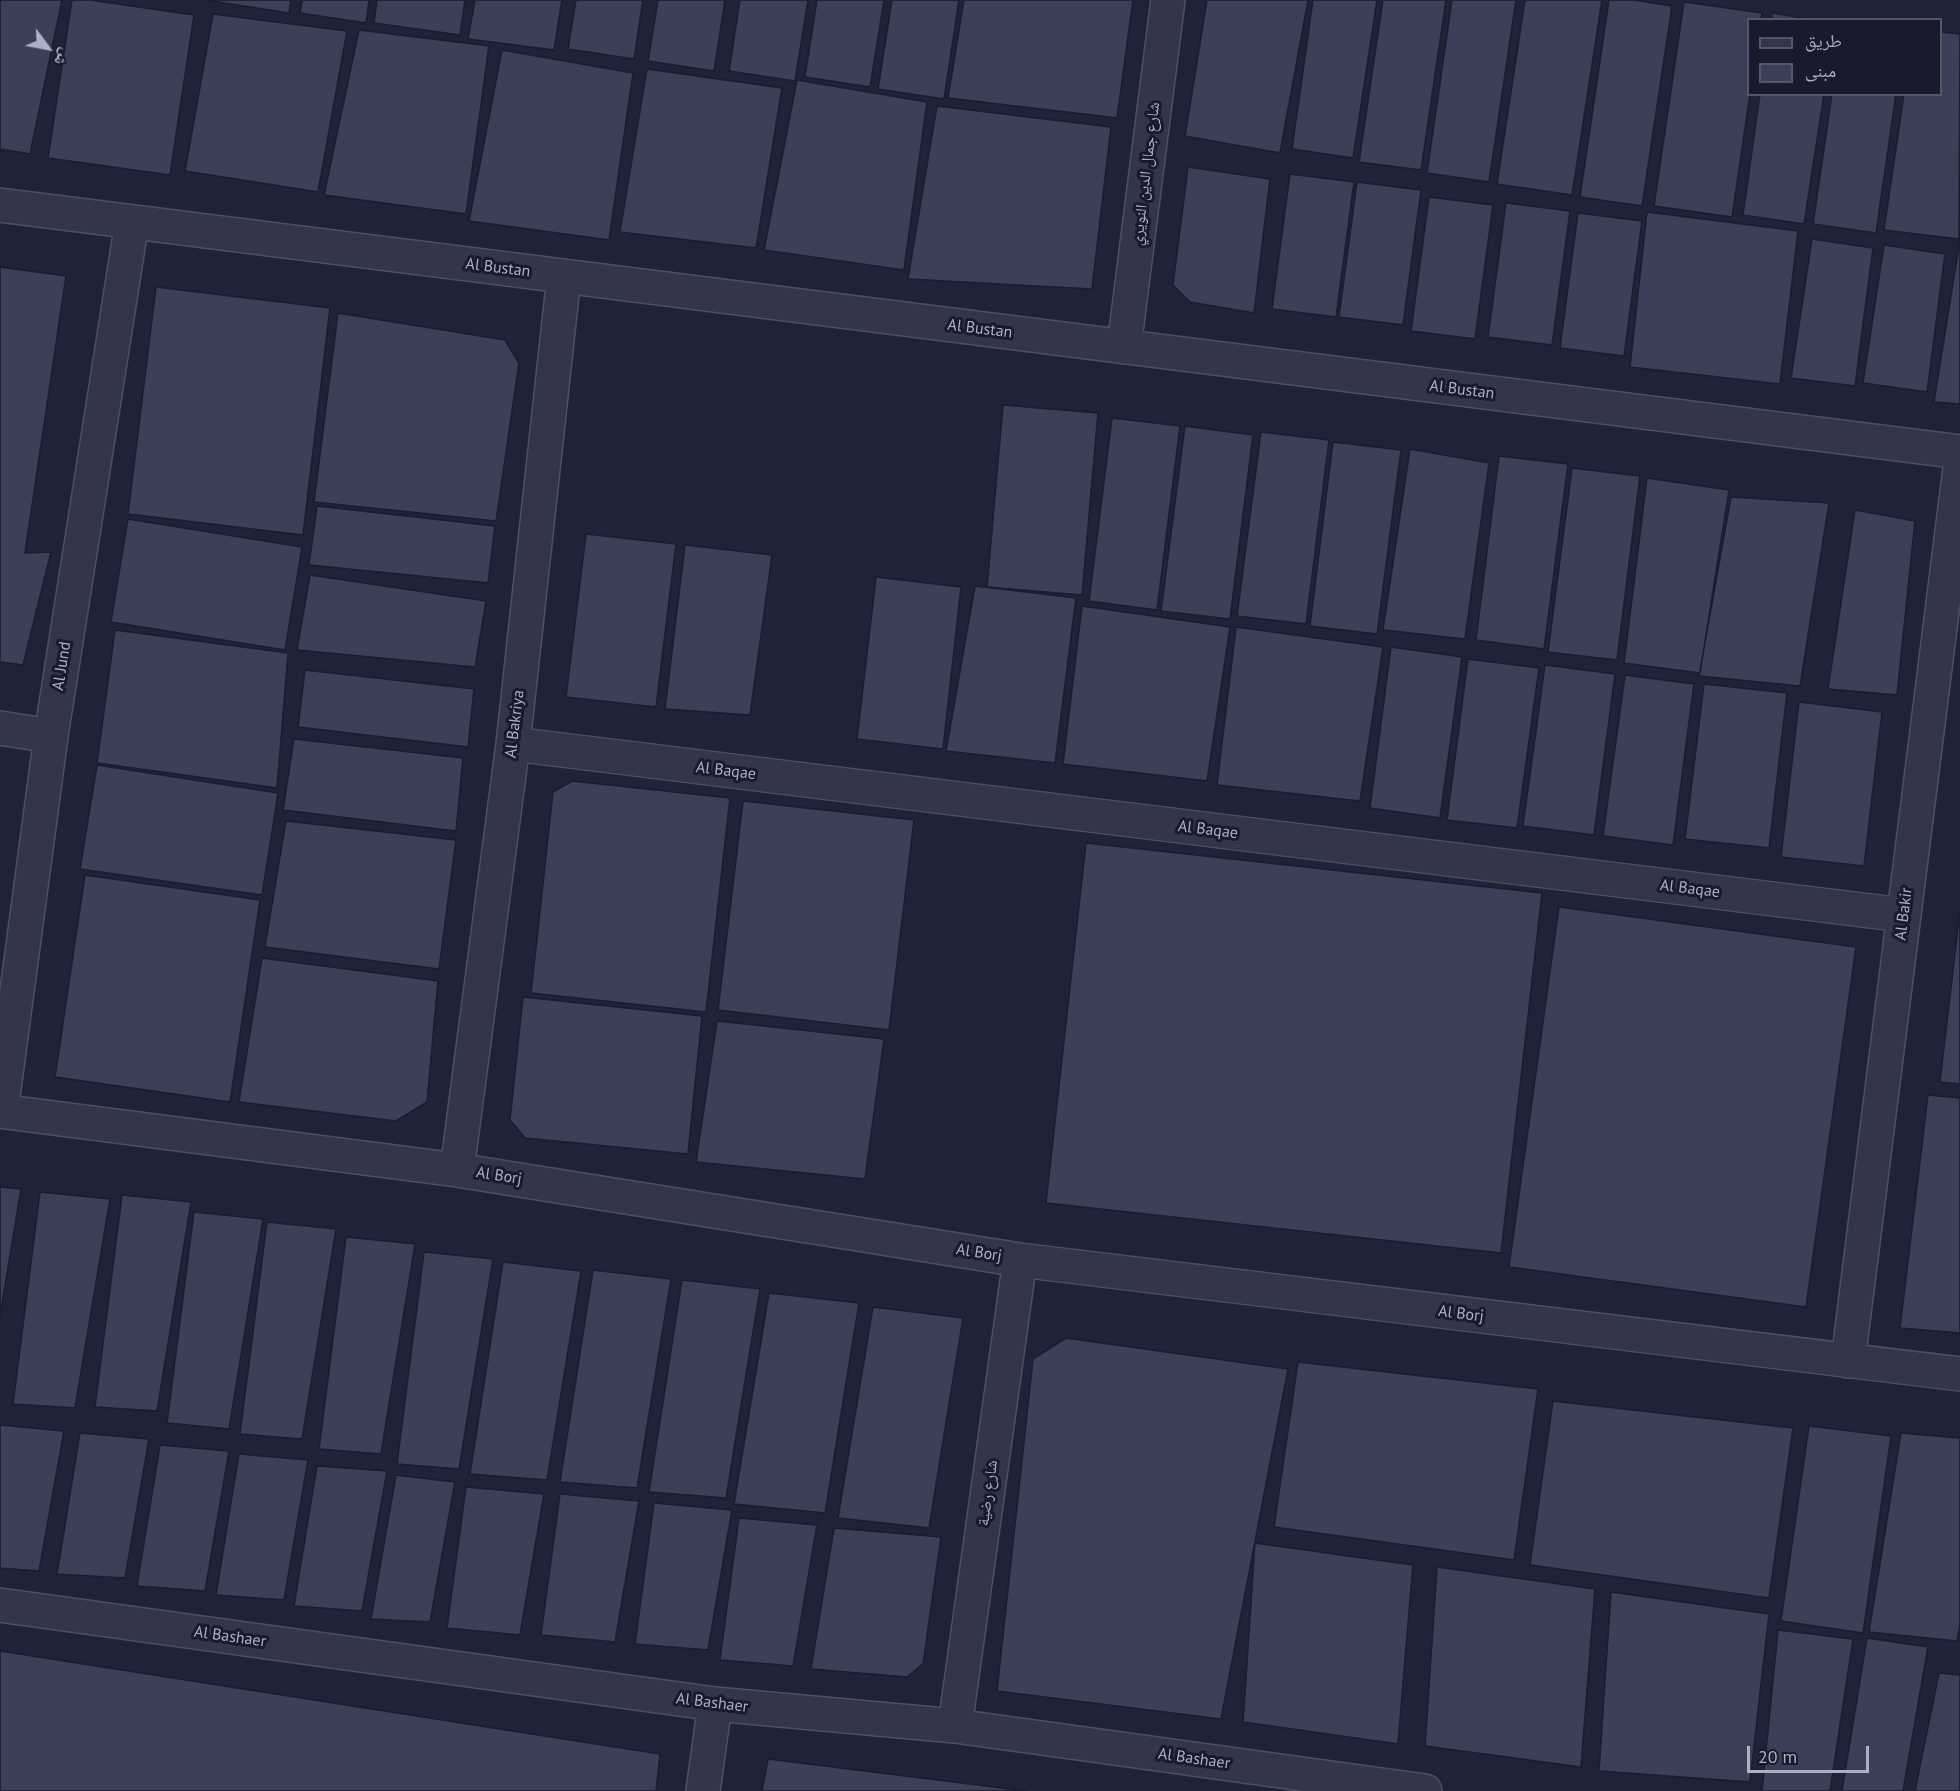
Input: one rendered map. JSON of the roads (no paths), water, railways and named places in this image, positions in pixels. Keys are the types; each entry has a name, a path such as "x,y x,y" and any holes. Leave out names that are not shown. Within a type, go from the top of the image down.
{"street":[{"name":"شارع جمال الدين النويري","path":"1124,347 1168,0"},
{"name":"Al Bustan","path":"0,205 1960,452"},
{"name":"Al Jund","path":"1,1111 51,736 132,222"},
{"name":"Al Bakriya","path":"457,1170 513,744 564,276"},
{"name":"Al Bakir","path":"1848,1361 1960,468"},
{"path":"0,728 51,736"},
{"name":"Al Baqae","path":"513,744 1904,915"},
{"name":"Al Borj","path":"1,1111 457,1170 1020,1260 1960,1374"},
{"name":"شارع رضية","path":"955,1726 1020,1260"},
{"name":"Al Bashaer","path":"0,1605 715,1704 955,1726 1425,1791"},
{"path":"703,1791 715,1704"}]}
